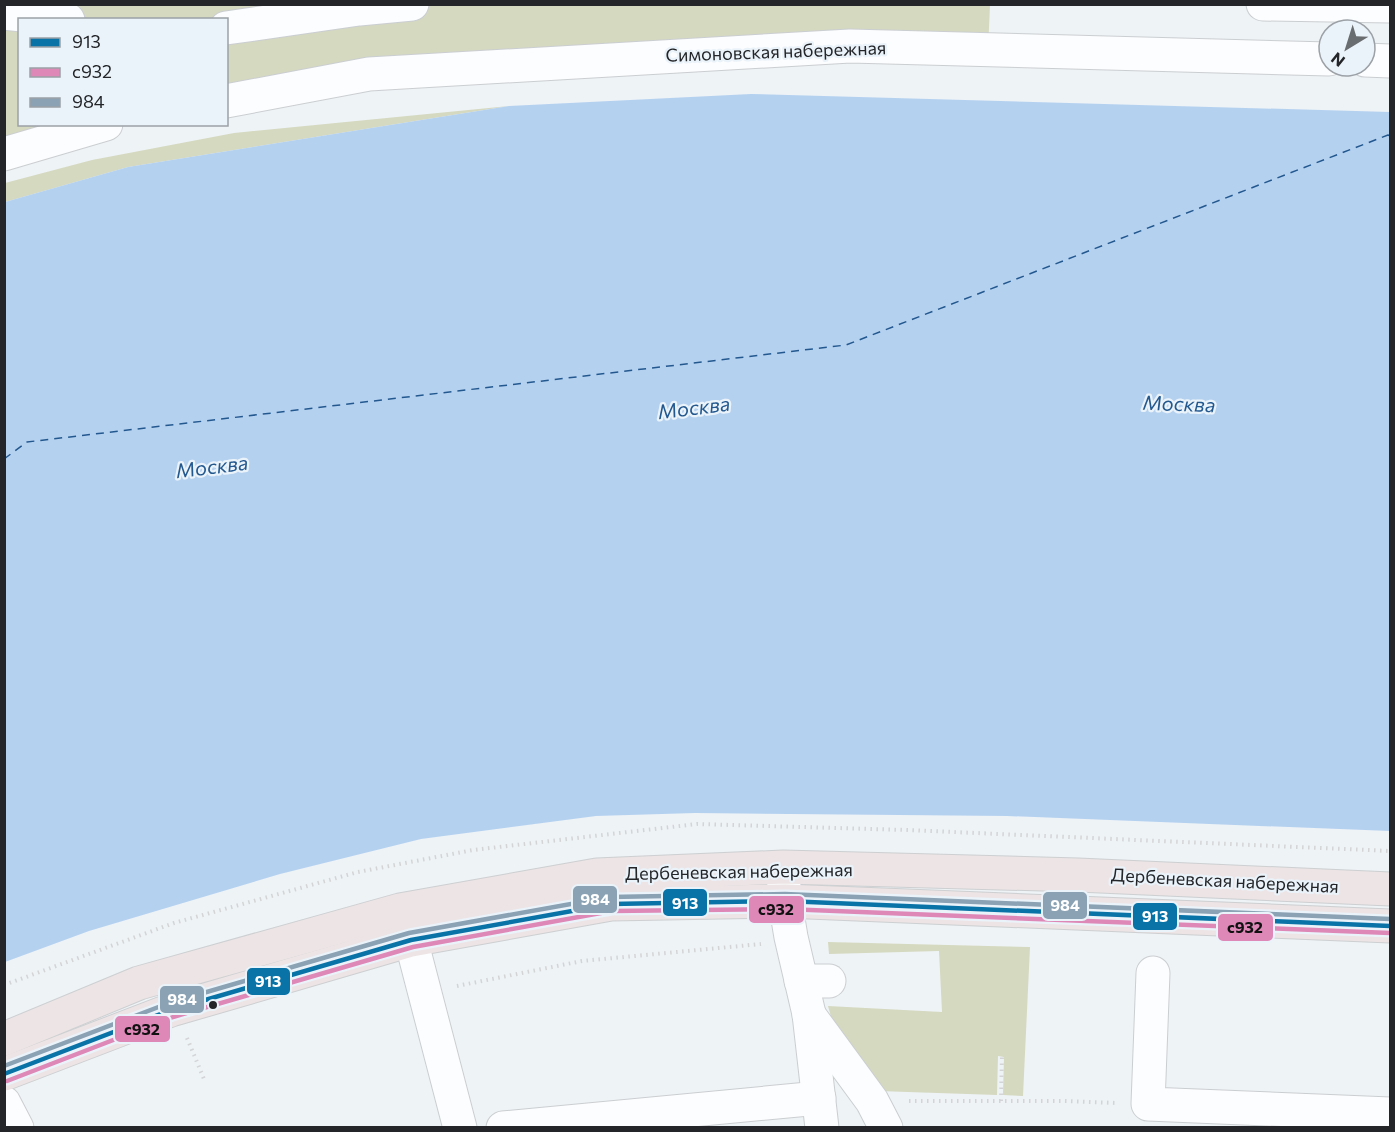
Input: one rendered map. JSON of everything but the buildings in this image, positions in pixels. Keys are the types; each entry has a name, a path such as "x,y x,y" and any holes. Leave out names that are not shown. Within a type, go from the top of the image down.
{"main road":[{"name":"Дербеневская набережная","path":"4,1039 139,983 400,910 597,875 783,867 1078,875 1390,889"},
{"name":"Дербеневская набережная","path":"4,1074 171,1010 411,940 611,904 786,901 1390,926"}],"street":[{"path":"228,28 359,7 412,4"},
{"path":"1263,4 1390,6"},
{"path":"4,13 50,18"},
{"name":"Симоновская набережная","path":"228,101 369,74 850,46 1317,59"},
{"path":"4,154 99,126"},
{"path":"503,1128 820,1113 809,1014 815,981 791,937 783,867"},
{"path":"400,910 411,940 420,1002 460,1128"},
{"path":"1153,974 1148,1104 1390,1114"},
{"path":"809,1014 879,1114"},
{"path":"4,1103 17,1128"}],"path":[{"path":"420,1002 582,961 768,943 791,937"},
{"path":"186,1034 204,1079"},
{"path":"1001,1101 1002,1056"},
{"path":"879,1114 1001,1101 1148,1104"}],"green space":[{"path":"63,4 990,5 988,50 850,46 228,101 228,18 18,18 18,126 103,126 5,154 4,21"},
{"path":"509,106 128,167 5,202 5,183 92,160 234,133"},
{"path":"828,942 1030,947 1023,1096 1003,1095 1004,1057 998,1056 997,1095 878,1091 834,1027 828,1006 942,1012 939,951 829,954"}],"water":[{"name":"Москва","path":"751,94 1390,112 1390,831 1007,816 695,813 596,816 421,839 280,874 89,931 5,962 5,202 128,167 509,106"}],"ferry route":[{"path":"4,459 27,442 846,345 1390,136"}],"transit line":[{"name":"984","path":"4,1066 169,1003 409,933 610,897 785,894 1390,919"},
{"name":"913","path":"4,1074 171,1010 411,940 611,904 785,901 1390,926"},
{"name":"с932","path":"7,1081 173,1017 413,947 612,911 785,909 1390,933"}]}
